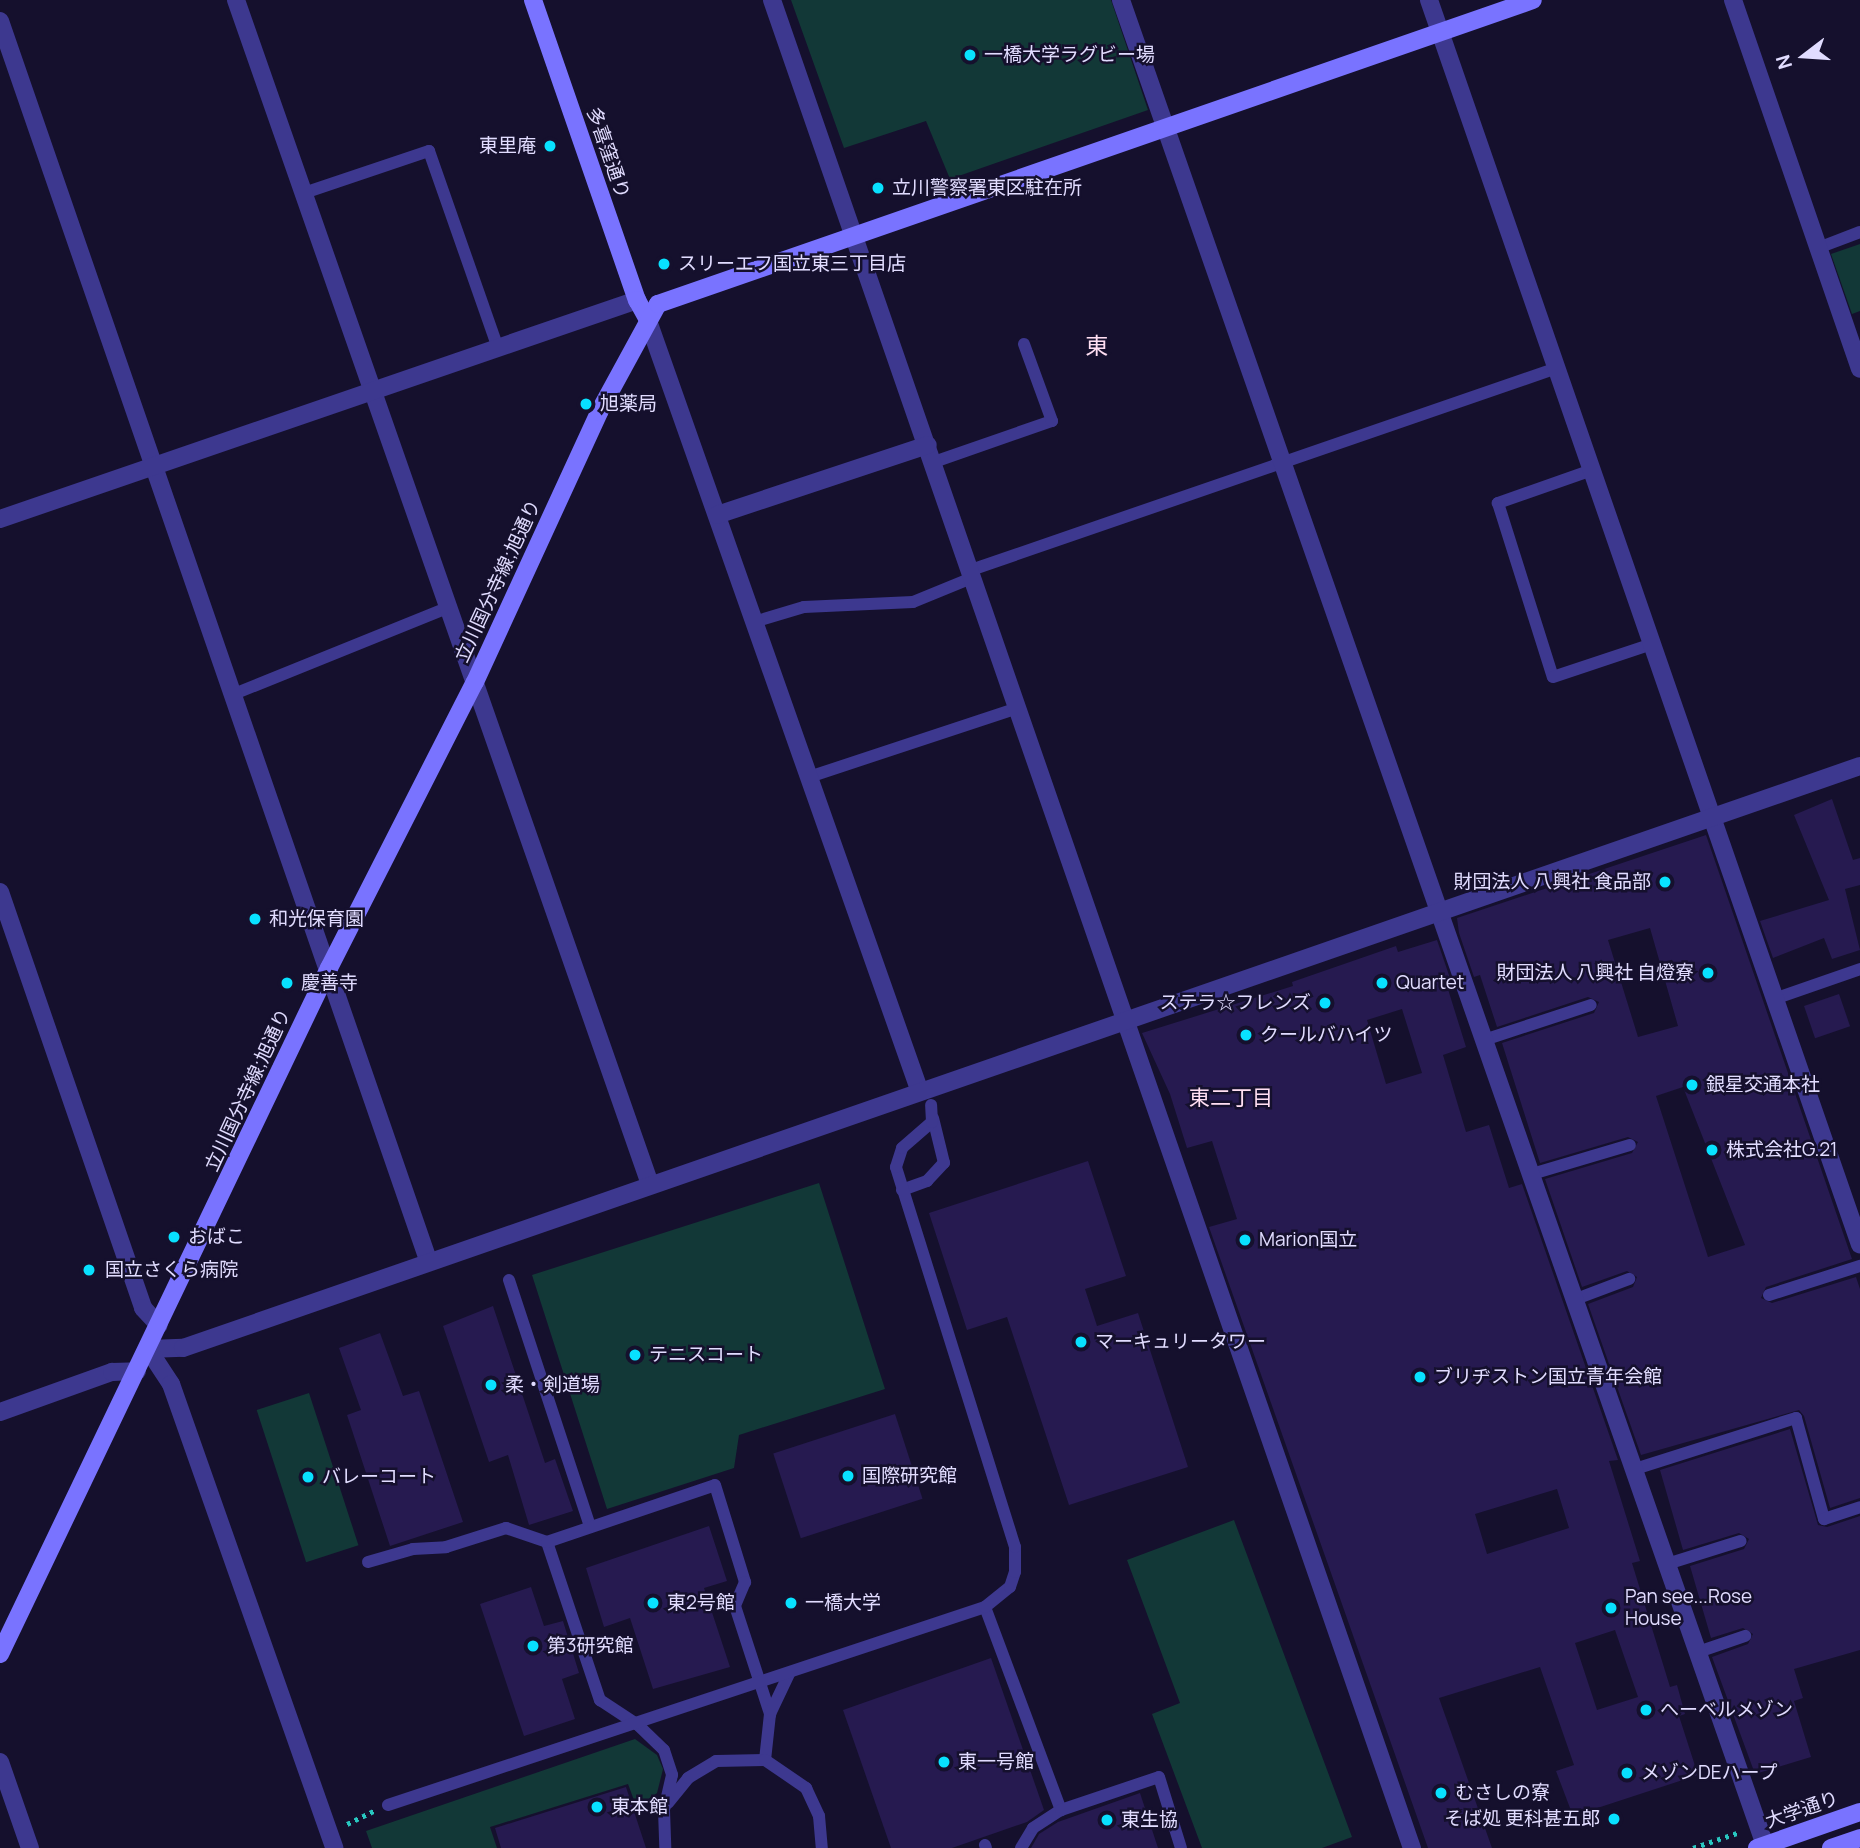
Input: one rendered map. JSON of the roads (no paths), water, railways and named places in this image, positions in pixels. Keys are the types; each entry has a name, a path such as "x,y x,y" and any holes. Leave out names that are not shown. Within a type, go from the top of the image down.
{"main road":[{"name":"多喜窪通り","path":"533,0 637,300 647,318"},
{"path":"647,318 660,303 1533,0"},
{"name":"立川国分寺線;旭通り","path":"0,1654 329,968 475,682 599,412 647,318"},
{"name":"大学通り","path":"1763,1847 1860,1812"},
{"path":"1831,1848 1860,1838"}],"street":[{"path":"236,0 650,1184"},
{"path":"772,0 1412,1848"},
{"path":"1121,0 1158,113 1168,126 1283,461 1488,1039 1763,1847"},
{"path":"1429,0 1860,1245"},
{"path":"1733,0 1860,369"},
{"path":"1,24 428,1260"},
{"path":"0,519 497,345 637,300"},
{"path":"647,318 919,1089"},
{"path":"717,515 931,454"},
{"path":"148,1349 183,1348 919,1089 1125,1022 1860,766"},
{"path":"0,892 143,1308 159,1325"},
{"path":"148,1349 172,1384 331,1840"},
{"path":"0,1412 112,1372 137,1371"},
{"path":"0,1762 30,1848"}],"lane":[{"path":"304,193 429,151 497,345"},
{"path":"1818,248 1860,232"},
{"path":"931,454 1052,421 1024,344"},
{"path":"754,622 804,607 913,602 972,574 1283,461 1557,368"},
{"path":"1592,470 1498,503 1553,677 1652,644"},
{"path":"234,694 449,607"},
{"path":"809,778 1018,708"},
{"path":"1774,999 1860,969"},
{"path":"1488,1039 1591,1005"},
{"path":"388,1805 638,1725 985,1607 1010,1587 1016,1572 1015,1548 902,1190 896,1167 902,1148 929,1128 932,1111 944,1163 927,1181 902,1190"},
{"path":"1532,1174 1630,1145"},
{"path":"1769,1295 1860,1266"},
{"path":"1576,1299 1629,1279"},
{"path":"509,1280 590,1527"},
{"path":"1635,1469 1796,1418 1824,1520 1860,1507"},
{"path":"368,1562 413,1549 446,1547 506,1528 547,1542 715,1485 745,1583 735,1606 770,1714"},
{"path":"1667,1564 1741,1541"},
{"path":"547,1542 600,1700 638,1725 664,1750 672,1775 664,1810 665,1848"},
{"path":"985,1607 1061,1810"},
{"path":"1698,1651 1745,1636"},
{"path":"765,1760 770,1714 789,1674"},
{"path":"664,1810 688,1778 704,1767 734,1757 765,1760 793,1774 806,1788 820,1816 822,1848"},
{"path":"1021,1848 1033,1829 1061,1810 1159,1777 1181,1848"}],"place":[{"name":"一橋大学ラグビー場","path":"970,55"},
{"name":"東里庵","path":"550,146"},
{"name":"立川警察署東区駐在所","path":"878,188"},
{"name":"スリーエフ国立東三丁目店","path":"664,264"},
{"name":"旭薬局","path":"586,404"},
{"name":"財団法人 八興社 食品部","path":"1665,882"},
{"name":"和光保育園","path":"255,919"},
{"name":"財団法人 八興社 自燈寮","path":"1708,973"},
{"name":"慶善寺","path":"287,983"},
{"name":"Quartet","path":"1382,983"},
{"name":"ステラ☆フレンズ","path":"1325,1003"},
{"name":"クールバハイツ","path":"1246,1035"},
{"name":"銀星交通本社","path":"1692,1085"},
{"name":"株式会社G.21","path":"1712,1150"},
{"name":"おばこ","path":"174,1237"},
{"name":"Marion国立","path":"1245,1240"},
{"name":"国立さくら病院","path":"89,1270"},
{"name":"マーキュリータワー","path":"1081,1342"},
{"name":"テニスコート","path":"635,1355"},
{"name":"ブリヂストン国立青年会館","path":"1420,1377"},
{"name":"柔・剣道場","path":"491,1385"},
{"name":"国際研究館","path":"848,1476"},
{"name":"バレーコート","path":"308,1477"},
{"name":"東2号館","path":"653,1603"},
{"name":"一橋大学","path":"791,1603"},
{"name":"Pan see...Rose House","path":"1611,1608"},
{"name":"第3研究館","path":"533,1646"},
{"name":"へーベルメゾン","path":"1646,1710"},
{"name":"東一号館","path":"944,1762"},
{"name":"メゾンDEハープ","path":"1627,1773"},
{"name":"むさしの寮","path":"1441,1793"},
{"name":"東本館","path":"597,1807"},
{"name":"そば処 更科甚五郎","path":"1614,1819"},
{"name":"東生協","path":"1107,1820"}],"district":[{"name":"東","path":"1097,345"},
{"name":"東二丁目","path":"1231,1097"}]}
